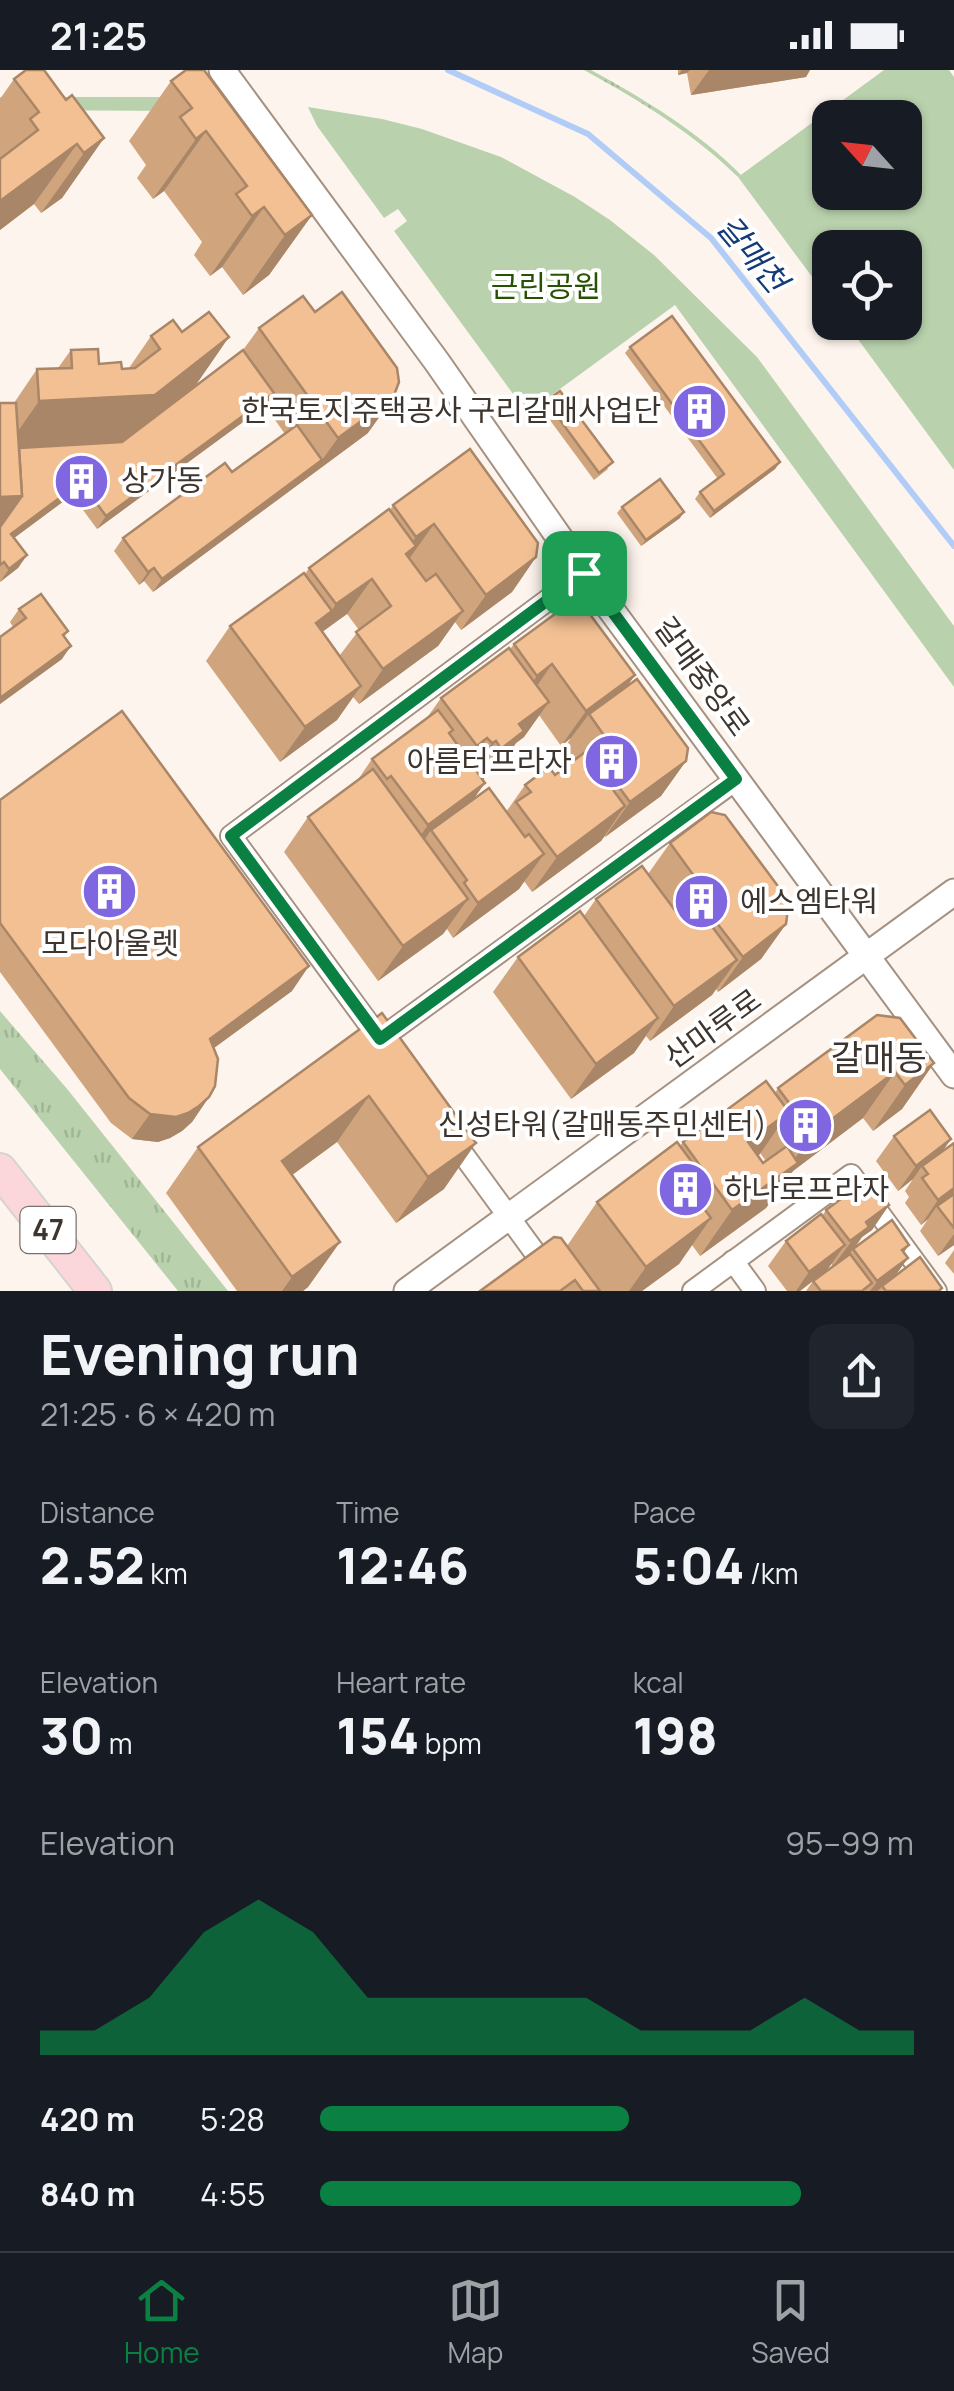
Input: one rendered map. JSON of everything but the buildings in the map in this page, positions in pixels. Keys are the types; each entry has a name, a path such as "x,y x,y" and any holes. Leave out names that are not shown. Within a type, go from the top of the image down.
{"main road":[{"name":"47","path":"0,1170 96,1291"}],"street":[{"name":"갈매중앙로","path":"222,70 437,362 584,573 954,1075"},
{"path":"584,573 231,836 385,1046 736,779"},
{"name":"산마루로","path":"407,1291 954,892"},
{"path":"434,1113 562,1291"},
{"path":"693,1291 851,1175 936,1291"},
{"path":"733,1261 755,1291"}],"green space":[{"path":"584,70 591,70 670,117 741,175 738,177 665,118"},
{"path":"884,70 949,70 954,77 954,470 858,340 922,340 922,230 812,230 812,277 738,177 812,123 812,210 922,210 922,100 843,100"},
{"path":"0,97 174,97 183,111 0,110"},
{"name":"근린공원","path":"308,107 422,129 501,157 575,197 654,255 757,357 954,626 954,687 675,305 527,413 394,231 407,221 398,209 384,218 317,126"},
{"path":"0,1011 228,1291 178,1291 0,1069"}],"waterway":[{"name":"갈매천","path":"448,70 588,134 711,238 954,546"}],"place":[{"name":"한국토지주택공사 구리갈매사업단","path":"700,411"},
{"name":"상가동","path":"82,481"},
{"name":"아름터프라자","path":"611,762"},
{"name":"모다아울렛","path":"110,892"},
{"name":"에스엠타워","path":"701,902"},
{"name":"신성타워(갈매동주민센터)","path":"806,1125"},
{"name":"하나로프라자","path":"685,1190"}],"district":[{"name":"갈매동","path":"879,1058"}],"route":[{"path":"584,573 736,779 380,1039 231,836 584,573"}]}
